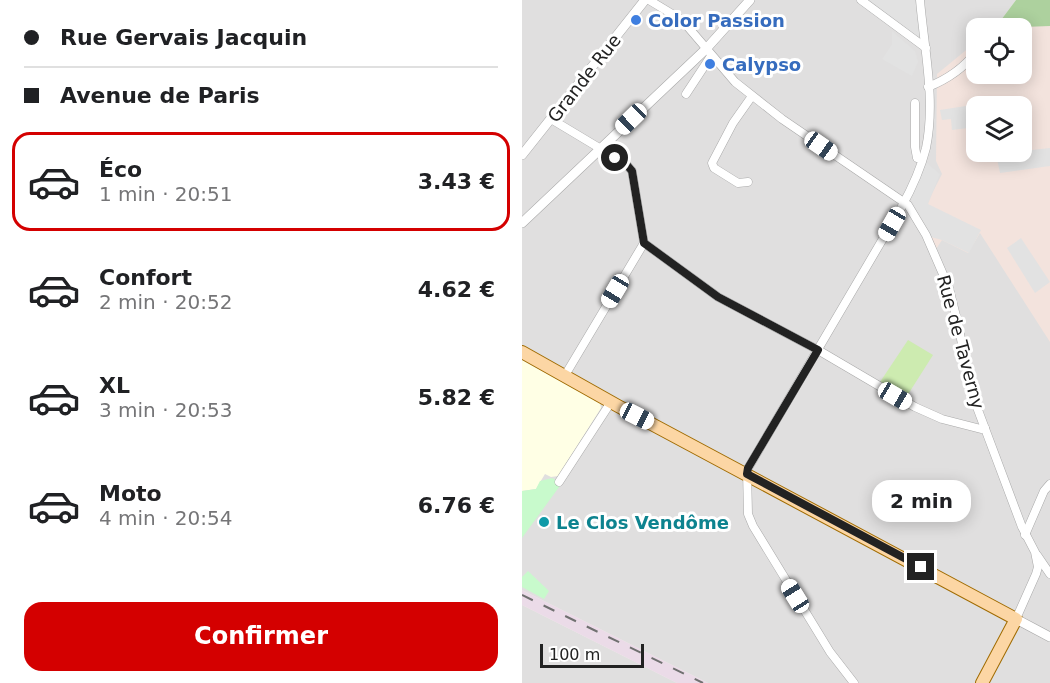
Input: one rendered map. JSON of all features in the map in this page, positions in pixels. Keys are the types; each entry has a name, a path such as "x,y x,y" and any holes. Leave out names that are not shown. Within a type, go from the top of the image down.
{"main road":[{"path":"522,352 608,406 747,474 1016,619 982,683"}],"street":[{"name":"Rue de Taverny","path":"648,0 680,18 735,82 752,96 908,205 926,235 942,270 958,324 972,394 1025,535 1050,574"},
{"name":"Grande Rue","path":"522,155 648,0"},
{"path":"522,224 709,52 750,0"},
{"path":"861,0 926,48"},
{"path":"854,683 830,652 757,532 748,514 747,474 748,468 904,202 922,159 928,133 928,87 920,0"},
{"path":"686,94 709,52"},
{"path":"928,87 943,81 966,66"},
{"path":"748,182 738,183 714,168 712,163 733,123 752,96"},
{"path":"915,103 915,147 917,158 922,159"},
{"path":"551,119 626,164 632,171 644,243 564,377"},
{"path":"644,243 718,297 818,350 915,407 942,419 985,428"},
{"path":"559,482 608,406"},
{"path":"1025,535 1044,491 1050,484"},
{"path":"1035,552 1038,567 1016,619 1050,637"}],"shaded area":[{"path":"522,0 1016,0 1002,18 966,18 966,84 1032,84 1032,27 1050,26 1050,683 708,683 522,590"},
{"path":"866,0 916,0 921,35 916,37"},
{"path":"1029,0 1050,0 1050,342 980,233 968,253 942,240 936,249 920,217 942,174 936,161 937,74 966,50 966,84 1032,84 1032,18 1006,18"},
{"path":"892,31 915,51 918,62 912,76 882,59 892,44"},
{"path":"966,106 966,128 952,130 951,119 942,120 940,110"},
{"path":"1050,148 1050,166 1000,173 998,162 1032,162 1032,150"},
{"path":"922,159 940,174 928,204 981,230 969,253 931,237 908,194"},
{"path":"1021,238 1050,282 1035,293 1007,248"},
{"path":"522,360 600,403 601,408 558,476 551,477 545,474 536,489 522,491"},
{"path":"522,590 708,683 677,683 522,605"},
{"path":"522,605 534,611 677,683 522,683"}],"green space":[{"path":"1016,0 1050,0 1050,26 1032,27 1032,18 1002,18"},
{"path":"908,340 933,355 907,396 880,382"},
{"path":"552,478 562,483 522,538 522,491 536,489 540,481"},
{"path":"528,571 549,591 544,599 522,587 522,577"}],"railway":[{"path":"522,595 703,683"}],"place":[{"name":"Color Passion","path":"636,20"},
{"name":"Calypso","path":"710,64"},
{"name":"Le Clos Vendôme","path":"544,522"}],"route":[{"path":"615,158 626,164 632,171 644,243 718,297 818,350 748,468 747,474 921,567"}]}
